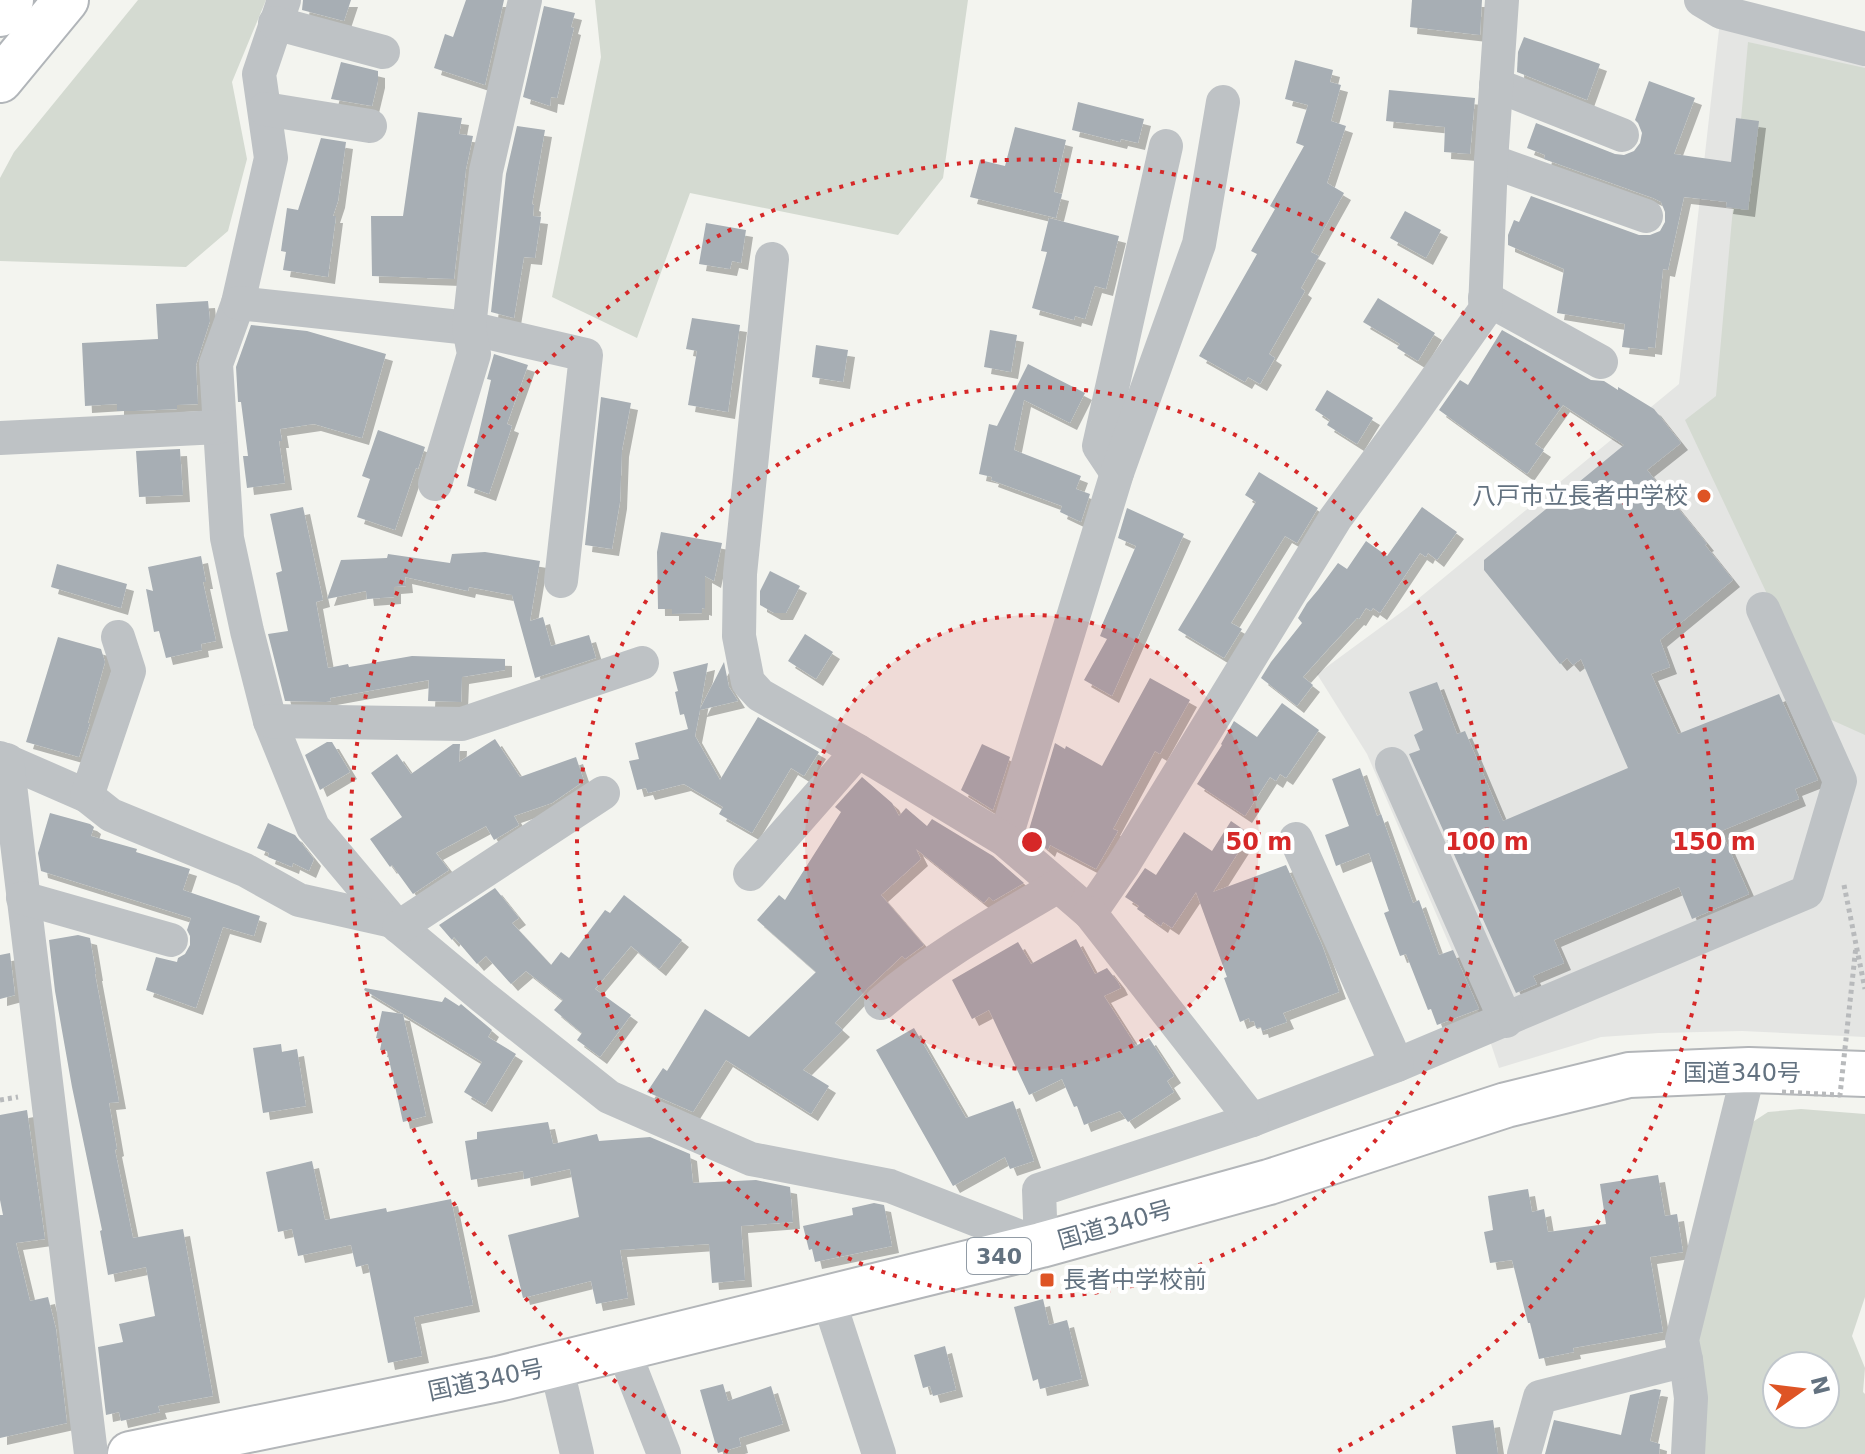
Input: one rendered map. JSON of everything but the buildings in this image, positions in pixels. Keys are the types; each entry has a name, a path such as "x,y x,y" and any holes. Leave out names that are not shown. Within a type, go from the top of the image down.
{"main road":[{"path":"0,14 11,0"},
{"path":"0,80 66,0"},
{"name":"国道340号","path":"130,1454 498,1379 1041,1245 1269,1182 1506,1105 1629,1075 1765,1081 1865,1074"}],"street":[{"path":"435,484 474,354 469,328 486,171 525,0"},
{"path":"1090,913 1335,519 1485,310 1502,0"},
{"path":"1701,0 1721,12 1865,49"},
{"path":"383,52 279,11 259,74 271,158 238,303 216,364 227,538 270,721 313,827 395,924 609,1097 751,1159 890,1186 1041,1245 1039,1190 1252,1120 1397,1065 1807,892 1840,781 1763,609"},
{"path":"1496,85 1622,135"},
{"path":"1005,840 1117,473 1199,244 1223,102"},
{"path":"265,109 370,126"},
{"path":"1117,473 1099,446 1166,146"},
{"path":"1491,161 1646,216"},
{"path":"772,259 740,574 739,636 748,682 760,695 1005,840 1090,913 1252,1120"},
{"path":"1485,298 1601,362"},
{"path":"238,303 469,328 586,355 561,581"},
{"path":"0,438 219,427"},
{"path":"87,796 129,671 118,637"},
{"path":"270,721 462,724 642,663"},
{"path":"750,874 858,751"},
{"path":"3,759 87,796 111,815 245,870 299,900 395,924 603,793"},
{"path":"3,759 91,1454"},
{"path":"1392,764 1496,1025"},
{"path":"1296,839 1397,1065"},
{"path":"881,1003 923,969 1058,886"},
{"path":"23,898 171,940"},
{"path":"1688,1454 1691,1398 1682,1340 1765,1081"},
{"path":"828,1298 879,1454"},
{"path":"623,1349 664,1454"},
{"path":"1524,1454 1540,1397 1686,1360"},
{"path":"556,1365 577,1454"}],"path":[{"path":"1816,860 1839,864 1865,989"},
{"path":"1765,1081 1840,1095 1856,946"}],"shaded area":[{"path":"138,0 266,0 232,82 247,159 228,231 186,267 0,261 0,178 14,152"},
{"path":"595,0 968,0 943,178 898,235 690,193 637,338 552,297 601,57"},
{"name":"八戸市立長者中学校","path":"1721,12 1865,49 1865,1037 1742,1031 1601,1037 1499,1068 1486,1029 1367,754 1317,674 1407,608 1679,384"},
{"path":"1748,42 1865,68 1865,735 1825,717 1685,420 1716,396"},
{"path":"1801,1109 1865,1114 1865,1297 1852,1336 1865,1368 1865,1454 1700,1454 1697,1335 1748,1125 1768,1112"}],"place":[{"name":"八戸市立長者中学校","path":"1704,496"},
{"name":"長者中学校前","path":"1047,1280"}]}
